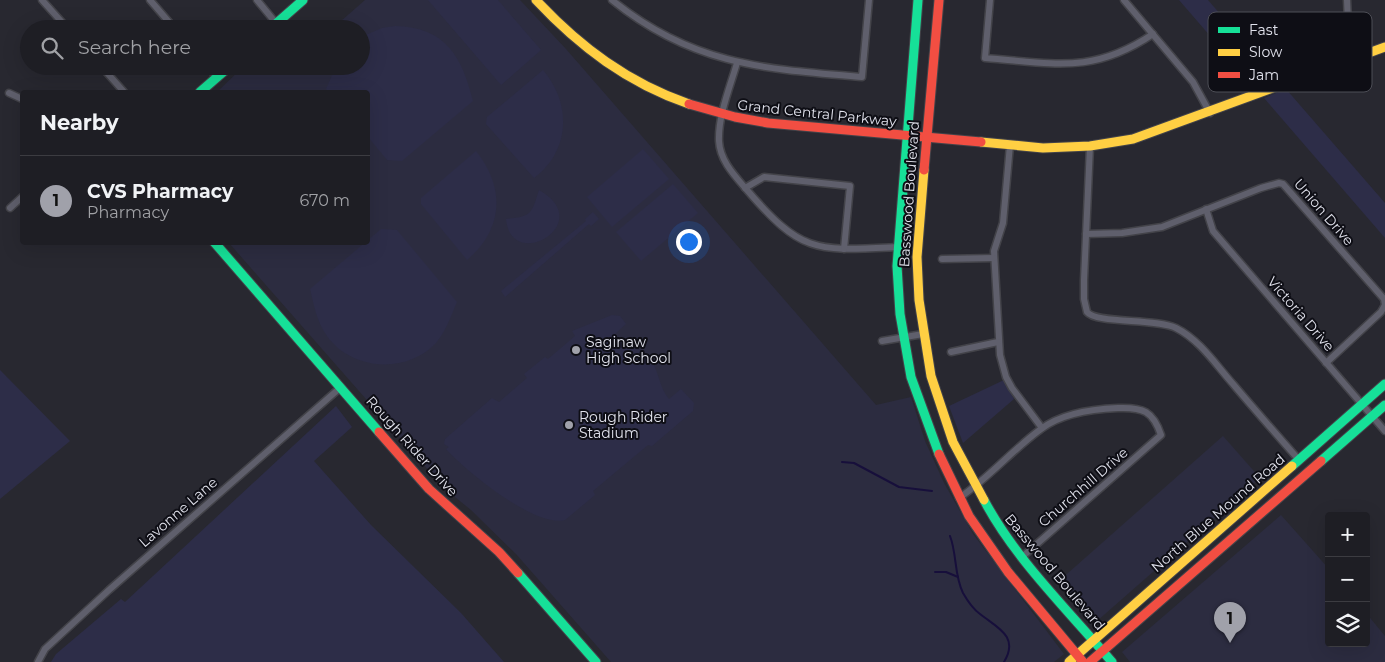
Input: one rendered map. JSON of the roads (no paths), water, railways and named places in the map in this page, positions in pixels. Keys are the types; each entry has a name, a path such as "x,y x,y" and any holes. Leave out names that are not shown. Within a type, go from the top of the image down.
{"main road":[{"path":"280,20 303,0"},
{"name":"Grand Central Parkway","path":"536,0 573,39 620,73 666,97 723,116 768,123 1043,148 1090,146 1134,138 1210,114 1265,92"},
{"name":"Basswood Boulevard","path":"918,0 908,136 897,247 898,288 911,376 924,419 942,464 959,498 980,533 1008,572 1083,662"},
{"name":"Basswood Boulevard","path":"939,0 917,257 923,334 940,407 953,442 975,487 1000,530 1112,662"},
{"name":"Grand Central Parkway","path":"1372,51 1385,47"},
{"path":"203,90 221,75"},
{"name":"Rough Rider Drive","path":"217,245 430,489 499,552 596,662"},
{"name":"North Blue Mound Road","path":"1068,662 1385,384"},
{"name":"North Blue Mound Road","path":"1090,662 1385,405"}],"street":[{"path":"42,0 60,20"},
{"path":"150,0 167,20"},
{"path":"257,0 269,20"},
{"path":"612,0 635,18 673,40 703,53 737,63 771,69 862,77 869,0"},
{"path":"990,0 985,58 1063,64 1089,63 1120,53 1153,34"},
{"path":"1124,0 1194,82 1210,114"},
{"path":"737,63 723,116 719,140 721,155 745,188 768,214 790,234 816,246 844,249 897,247"},
{"path":"109,75 122,90"},
{"path":"9,93 20,99"},
{"path":"959,498 975,487 1042,428 1020,400 1006,377 998,342 994,258 995,245 1002,223 1010,145"},
{"path":"1090,146 1084,299 1089,315 1097,318 1162,323 1176,328 1188,336 1216,364 1298,460"},
{"path":"745,188 764,177 850,186 844,249"},
{"name":"Union Drive","path":"1086,234 1122,233 1162,227 1273,184 1283,184 1384,299 1384,309 1326,363"},
{"path":"10,208 20,199"},
{"name":"Victoria Drive","path":"1206,209 1214,231 1385,431"},
{"path":"942,259 994,258"},
{"path":"882,341 923,334"},
{"path":"951,352 998,342"},
{"name":"Lavonne Lane","path":"38,662 45,649 109,590 341,386"},
{"name":"Churchhill Drive","path":"1022,556 1161,436 1157,423 1148,413 1137,407 1097,408 1060,419 1042,428"}],"waterway":[{"path":"842,462 854,463 899,487 932,491"},
{"path":"950,536 958,579 963,593 975,610 999,628 1008,639 1008,653 1004,662"},
{"path":"935,572 946,572 958,577"}],"place":[{"name":"Saginaw High School","path":"576,350"},
{"name":"Rough Rider Stadium","path":"569,425"},
{"name":"CVS Pharmacy","path":"1230,643"}]}
